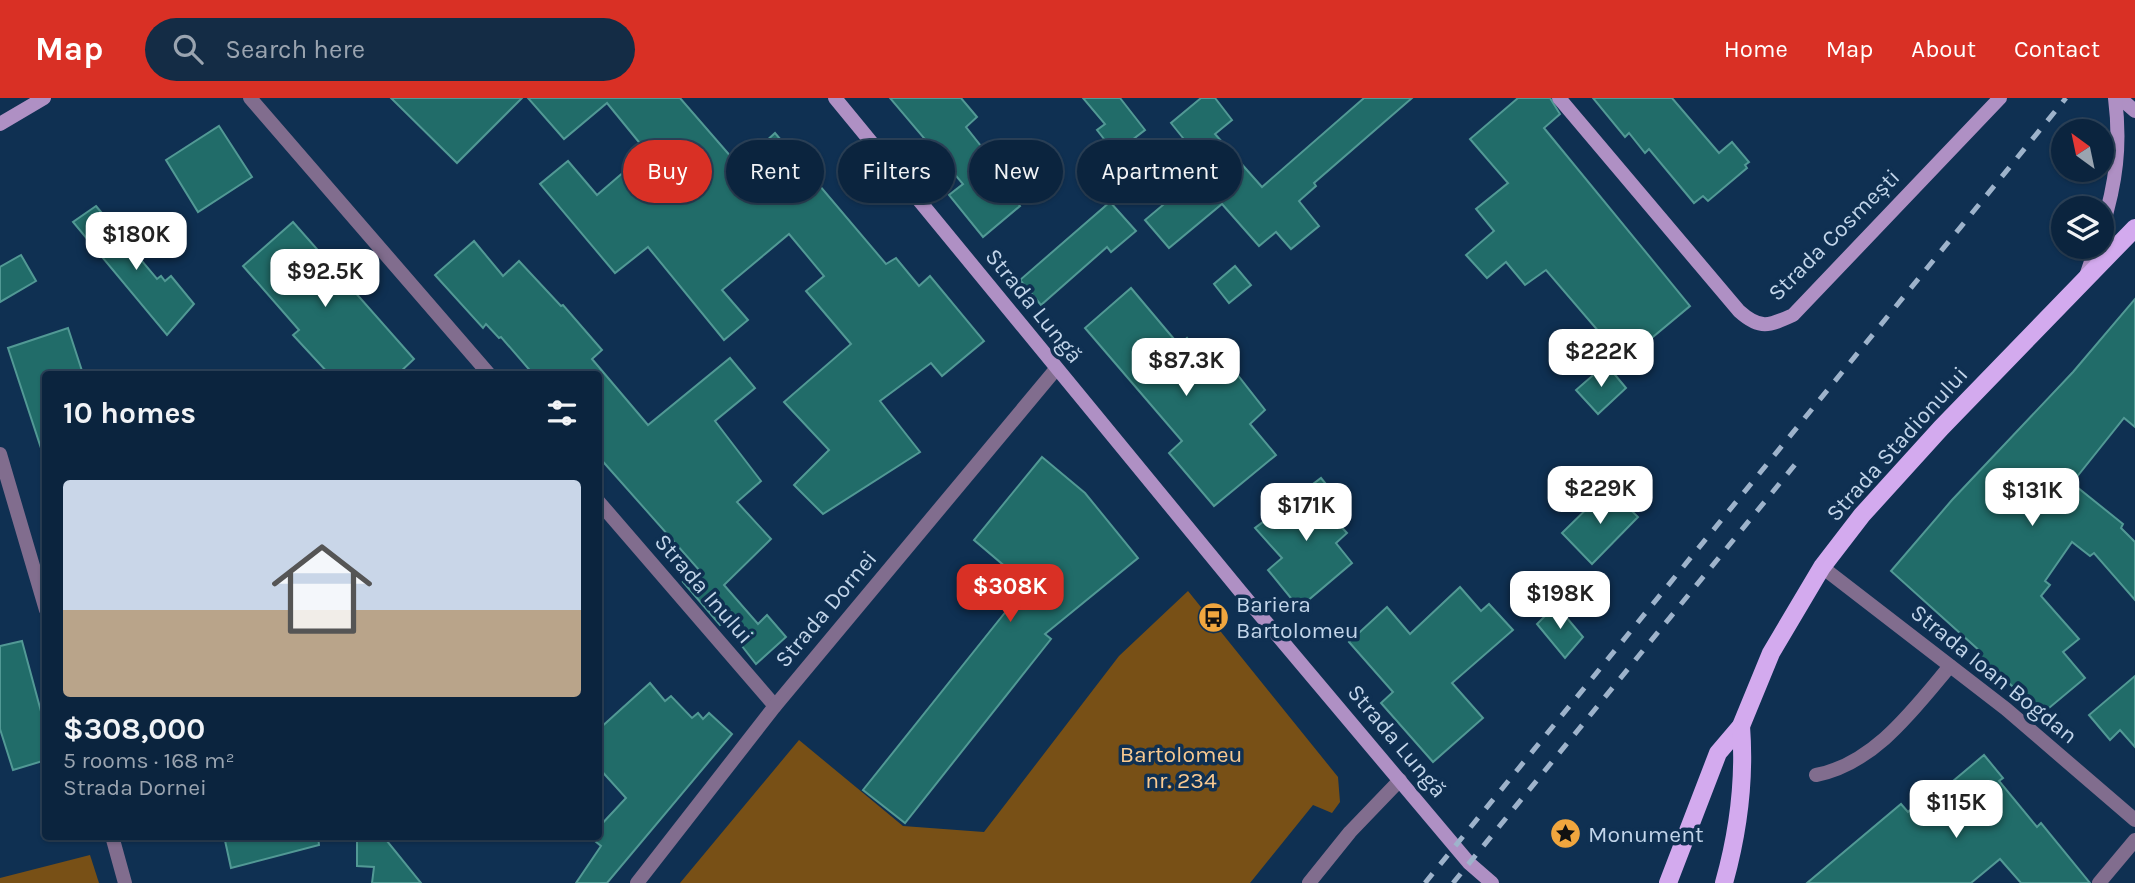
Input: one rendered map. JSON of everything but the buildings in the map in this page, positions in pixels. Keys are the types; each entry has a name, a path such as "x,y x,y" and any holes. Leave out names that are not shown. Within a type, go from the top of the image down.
{"main road":[{"path":"0,124 44,98"},
{"name":"Strada Lungă","path":"835,98 1056,369 1469,863 1492,883"},
{"name":"Strada Cosmești","path":"1559,98 1739,311 1751,322 1771,325 1793,315 2000,98"},
{"path":"2110,196 2118,167 2119,128 2115,98"},
{"path":"2120,98 2135,111"},
{"name":"Strada Stadionului","path":"1668,883 1718,753 1741,726 1770,653 1822,567 1862,515 1941,428 2135,228"},
{"path":"2084,282 2092,259"},
{"name":"Strada Stadionului","path":"1724,883 1734,848 1743,756 1741,726"},
{"name":"Strada Lungă","path":"1469,863 1475,883"}],"street":[{"path":"250,98 486,371"},
{"name":"Strada Dornei","path":"637,883 775,706 1056,369"},
{"path":"0,454 42,596"},
{"name":"Strada Inului","path":"602,506 775,706"},
{"name":"Strada Ioan Bogdan","path":"1822,567 2006,709 2135,820"},
{"path":"1816,775 1840,770 1873,749 1950,666"},
{"path":"1309,883 1350,832 1400,780"},
{"path":"113,840 125,883"},
{"path":"2099,883 2135,840"}],"green space":[{"name":"Bartolomeu nr. 234","path":"1188,591 1338,777 1340,802 1332,813 1313,805 1250,883 680,883 799,740 903,826 984,832 1119,656"},
{"path":"90,855 99,883 0,883 0,878"}],"railway":[{"path":"1425,883 2066,98"},
{"path":"1453,883 1802,456"}],"place":[{"name":"Bariera Bartolomeu","path":"1213,617"},
{"name":"Monument","path":"1565,834"}]}
